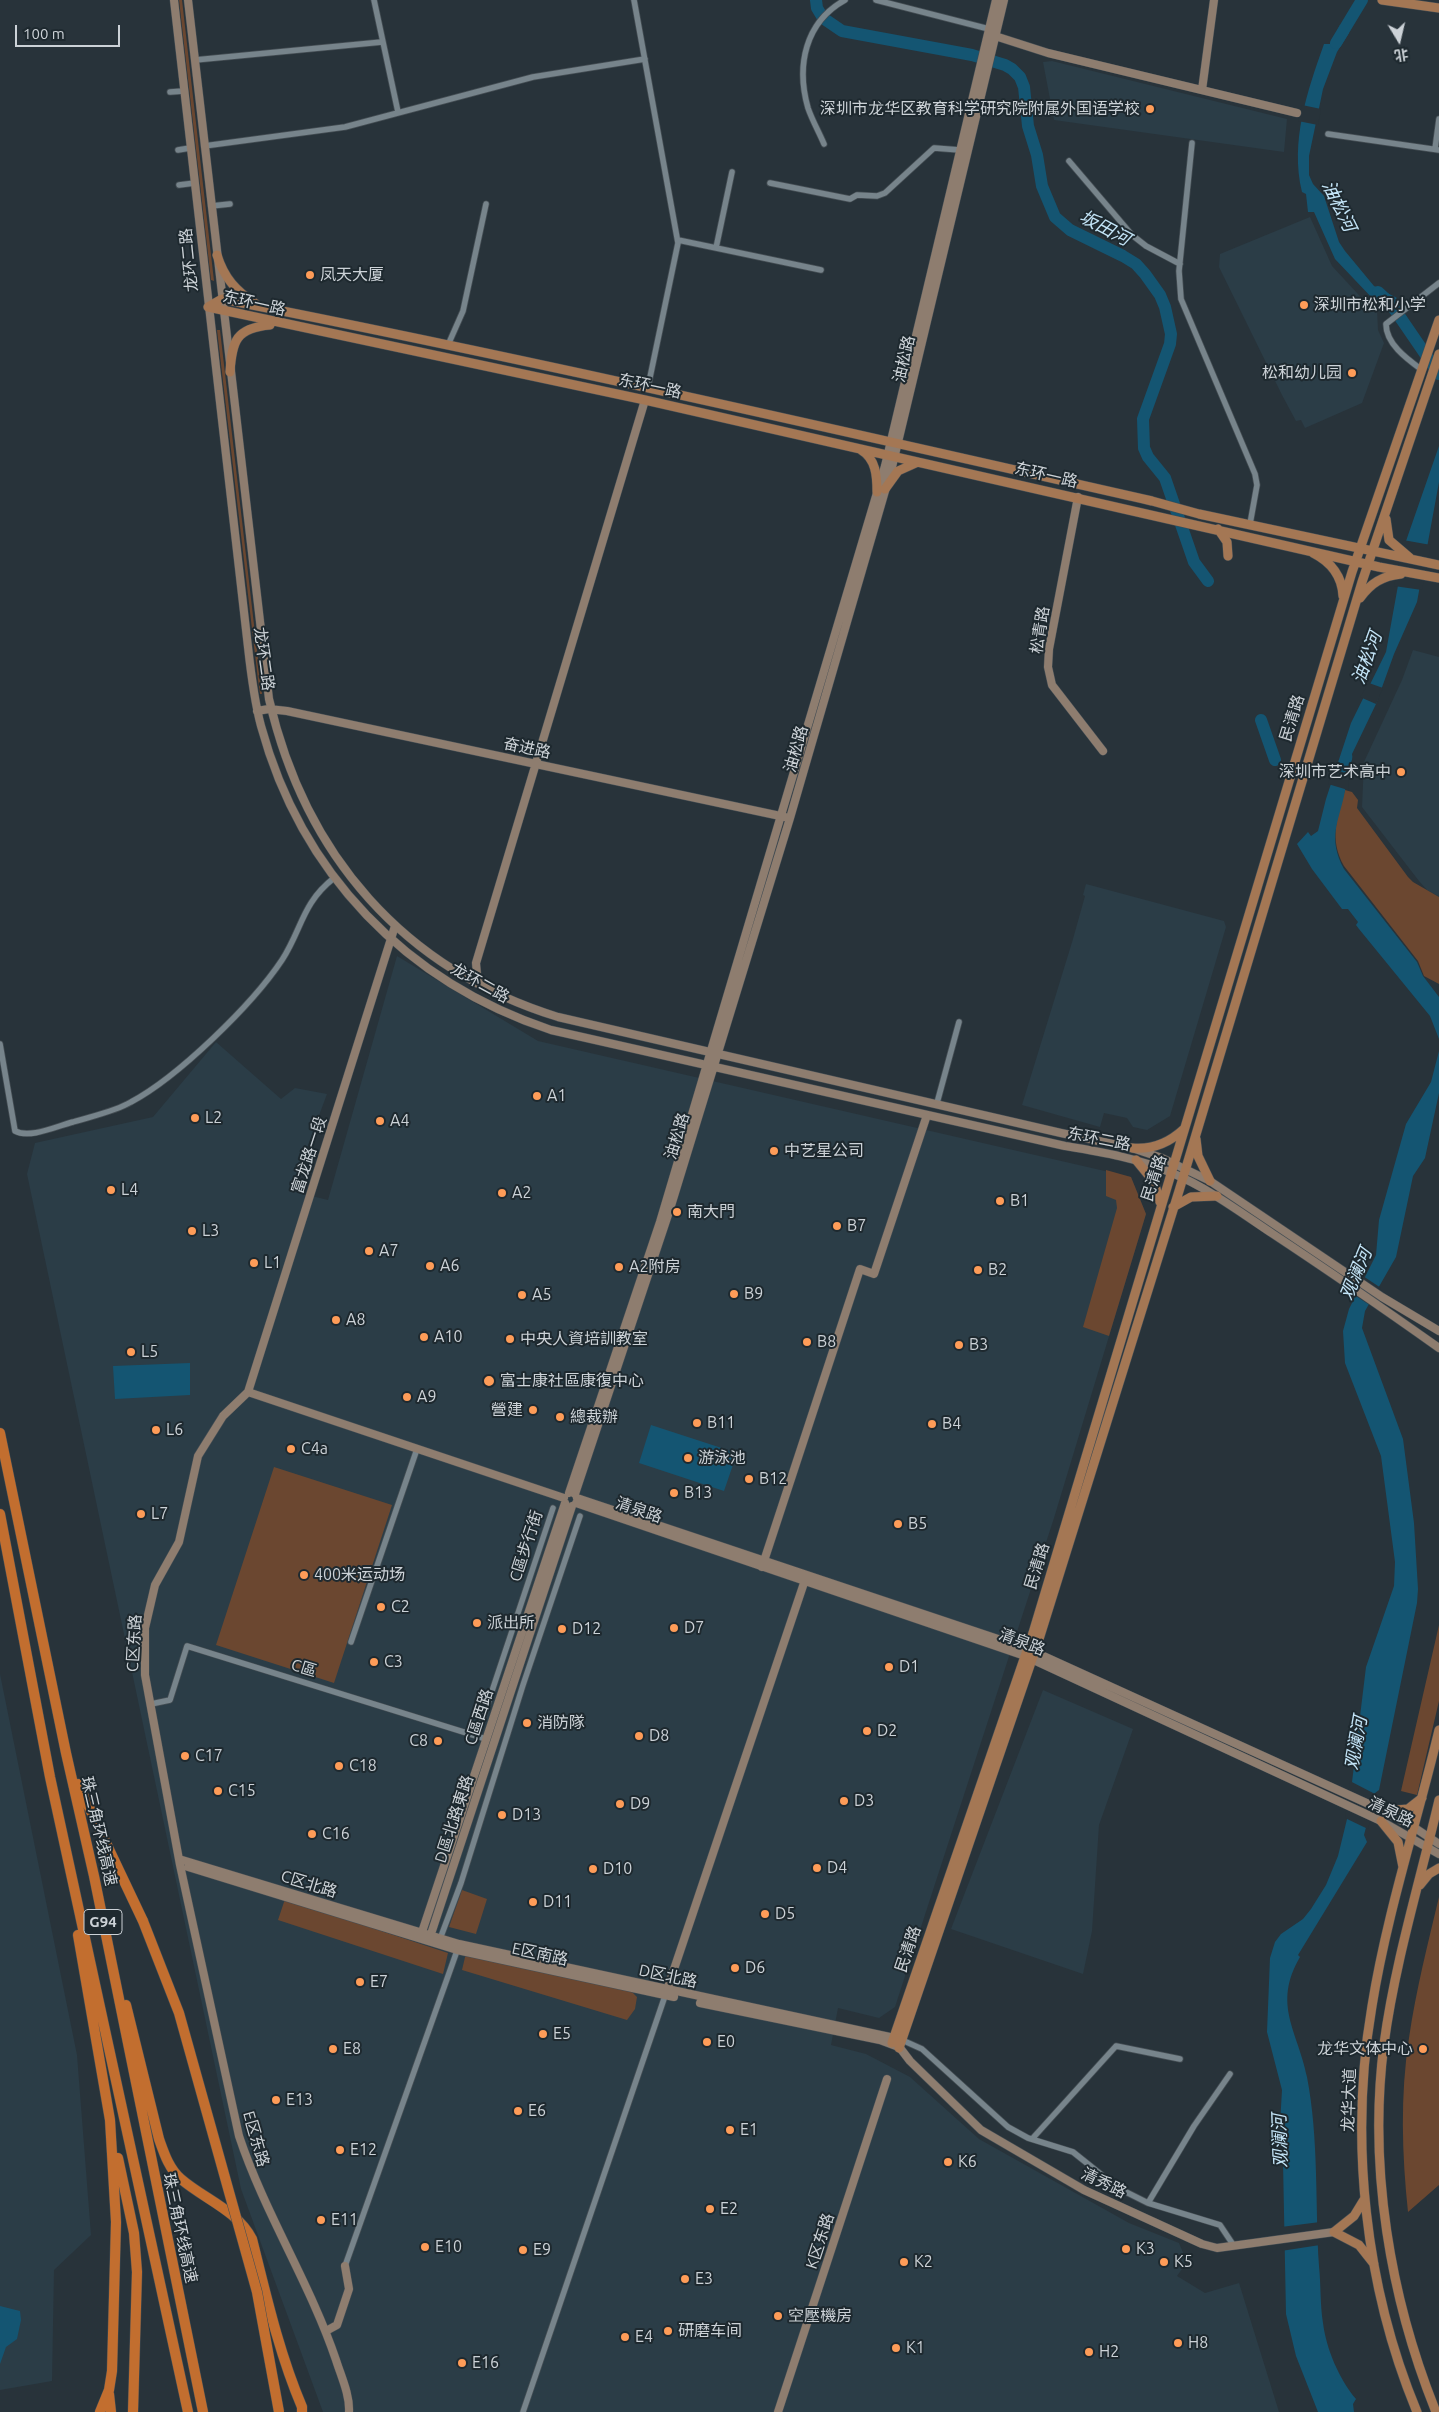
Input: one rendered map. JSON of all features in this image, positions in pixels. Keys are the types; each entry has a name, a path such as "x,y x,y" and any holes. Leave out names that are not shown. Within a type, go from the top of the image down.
{"highway":[{"name":"珠三角环线高速","path":"0,1433 66,1753 94,1876 203,2412"},
{"name":"珠三角环线高速","path":"0,1514 50,1777 188,2412"},
{"path":"66,1753 81,1793 143,1921 179,2013 257,2292 279,2412"},
{"path":"50,1777 110,2120 130,2210 137,2272 133,2412"},
{"path":"94,1876 158,2138 164,2154 180,2179 245,2227 252,2239 288,2373 303,2410"},
{"path":"100,2412 109,2390 112,2370 116,2230 110,2120"},
{"path":"109,2390 111,2412"}],"main road":[{"path":"1382,0 1439,8"},
{"path":"217,255 222,270 231,285 248,299 266,308"},
{"name":"东环一路","path":"208,307 222,299 648,387 1152,500 1199,514 1372,553 1398,554 1435,565"},
{"name":"东环一路","path":"208,307 223,312 645,400 891,455 1356,561 1394,573 1439,578"},
{"name":"民清路","path":"1030,1654 1160,1205 1186,1127 1343,602 1439,320"},
{"path":"230,372 233,348 242,332 261,326 283,325"},
{"name":"民清路","path":"897,2042 1030,1654 1184,1173 1368,565 1438,356"},
{"path":"857,448 864,452 872,461 881,490"},
{"path":"881,490 898,471 911,464 921,462"},
{"path":"1386,514 1388,537 1398,554"},
{"path":"1218,529 1228,542 1228,556"},
{"path":"1304,549 1323,559 1334,570 1342,586 1343,602"},
{"path":"1356,605 1371,585 1383,577 1394,573"},
{"path":"1132,1148 1151,1148 1162,1144 1172,1139 1186,1127"},
{"path":"1196,1133 1198,1156 1210,1181"},
{"path":"1136,1160 1154,1182 1160,1205"},
{"path":"1173,1207 1192,1197 1217,1196"},
{"name":"龙华大道","path":"1417,2412 1406,2384 1374,2265 1365,2196 1362,2139 1366,2040 1378,1975 1439,1730"},
{"path":"1384,1811 1408,1809 1417,1804 1424,1796"},
{"name":"龙华大道","path":"1436,2412 1406,2319 1391,2251 1382,2190 1378,2134 1385,2036 1395,1979 1439,1805"},
{"path":"1381,1822 1398,1842 1404,1871"},
{"path":"1417,1889 1429,1874 1439,1868"},
{"path":"1365,2196 1354,2216 1334,2232 1359,2245 1374,2265"}],"street":[{"name":"龙环二路","path":"174,0 208,307 257,711 274,766 288,800 312,845 334,878 366,916 391,940 424,966 466,993 520,1020 591,1040 710,1065"},
{"name":"龙环二路","path":"188,0 263,660 271,709 287,764 306,807 342,866 395,926 482,986 524,1007 558,1018 714,1052"},
{"path":"374,0 398,112"},
{"path":"634,0 678,240 678,248 648,387"},
{"path":"824,144 808,108 803,71 808,39 814,29 834,7 845,0"},
{"path":"876,0 989,29"},
{"name":"油松路","path":"992,40 989,29 996,0"},
{"name":"油松路","path":"894,443 960,150 1004,0"},
{"path":"1202,90 1214,0"},
{"path":"992,40 1297,113"},
{"path":"195,60 382,42"},
{"path":"204,146 345,127 538,76 645,59"},
{"name":"油松路","path":"571,1499 790,818 891,455 982,74"},
{"path":"170,92 184,90"},
{"path":"1328,134 1437,149 1439,119"},
{"path":"1192,143 1180,264 1181,299 1255,474 1257,485 1250,524"},
{"path":"178,150 190,148"},
{"path":"770,183 850,199 857,195 877,196 885,193 934,148 960,150"},
{"path":"1069,161 1132,234 1146,246 1180,264"},
{"path":"716,248 732,172"},
{"path":"179,185 195,183"},
{"path":"211,206 230,204"},
{"path":"448,345 463,311 486,204"},
{"path":"678,240 821,270"},
{"path":"1422,370 1393,343 1386,328 1389,320 1439,283"},
{"path":"482,986 478,980 476,963 645,400"},
{"name":"油松路","path":"714,1052 781,816 881,490"},
{"name":"松青路","path":"1078,498 1049,649 1048,673 1057,693 1103,751"},
{"name":"奋进路","path":"257,711 271,709 790,818"},
{"path":"0,1044 15,1132 20,1134 39,1131 129,1103 168,1078 211,1039 257,992 283,957 304,914 319,890 334,878"},
{"name":"富龙路一段","path":"248,1392 395,926"},
{"path":"460,972 476,963"},
{"path":"937,1103 959,1022"},
{"name":"东环二路","path":"714,1052 1132,1148 1184,1173 1210,1181 1347,1278"},
{"name":"东环二路","path":"710,1065 927,1115 1173,1168"},
{"path":"763,1565 860,1269 874,1274 927,1115"},
{"name":"东环二路","path":"1184,1173 1380,1300 1439,1348"},
{"name":"东环二路","path":"1380,1300 1439,1331"},
{"name":"清泉路","path":"248,1392 1030,1654 1384,1811 1439,1844"},
{"name":"C区东路","path":"179,1862 145,1675 145,1628 155,1585 179,1542 198,1456 223,1416 248,1392"},
{"path":"351,1642 417,1449"},
{"name":"C區西路","path":"425,1937 486,1739 571,1499"},
{"name":"D區北路東路","path":"425,1937 571,1499"},
{"name":"C區步行街","path":"477,1736 498,1672 526,1590 538,1554 550,1517 554,1508 550,1517 547,1526 544,1535 541,1544 538,1553 532,1571 529,1580 523,1598 520,1607 499,1672 477,1736"},
{"path":"440,1939 461,1883 523,1685 580,1516"},
{"path":"523,2412 805,1579"},
{"name":"C區","path":"151,1704 170,1700 187,1646 486,1739"},
{"name":"清泉路","path":"1030,1654 1381,1822 1439,1854"},
{"name":"C区北路","path":"179,1862 425,1937"},
{"name":"E区东路","path":"179,1862 239,2136 252,2175 326,2331 344,2385 349,2412"},
{"path":"326,2331 337,2325 349,2289 344,2266 458,1947 440,1939 425,1937"},
{"name":"E区南路","path":"425,1937 458,1947 666,1992"},
{"name":"D区北路","path":"666,1992 897,2042"},
{"path":"897,2042 922,2049 999,2120 1018,2133 1073,2152 1118,2188 1148,2203 1220,2225 1234,2246"},
{"name":"清秀路","path":"897,2042 981,2130 1084,2190 1202,2244 1217,2248 1334,2232"},
{"path":"1032,2139 1116,2046 1180,2059"},
{"path":"1148,2203 1194,2126 1230,2074"},
{"name":"K区东路","path":"778,2412 887,2080"}],"shaded area":[{"path":"179,0 182,0 214,281 211,280"},
{"name":"深圳市龙华区教育科学研究院附属外国语学校","path":"1052,61 1287,119 1284,152 1054,120 1043,62"},
{"name":"深圳市松和小学","path":"1310,217 1332,266 1370,307 1377,310 1378,330 1384,343 1362,403 1305,428 1301,420 1296,421 1282,395 1219,267 1220,254"},
{"path":"217,330 220,330 262,694 260,694 258,680"},
{"name":"深圳市艺术高中","path":"1413,650 1439,657 1439,897 1427,890 1419,881 1362,807 1364,762 1402,680"},
{"path":"1345,790 1352,792 1358,800 1357,808 1408,877 1439,897 1439,984 1424,976 1418,961 1344,866 1339,856 1336,828"},
{"path":"1086,884 1224,921 1226,927 1170,1116 1147,1130 1133,1127 1127,1118 1104,1113 1100,1127 1022,1105 1073,939 1085,896 1083,895"},
{"path":"397,956 538,1041 1131,1177 1146,1214 1054,1518 895,2007 879,2018 838,2008 831,2045 866,2054 910,2077 979,2139 1129,2223 1179,2243 1187,2262 1177,2276 1205,2293 1239,2283 1279,2412 323,2412 241,2189 27,1174 35,1143 153,1117 216,1042 281,1099 295,1088 327,1094 291,1191 328,1200"},
{"path":"1106,1170 1131,1177 1146,1214 1109,1336 1083,1327 1117,1208 1116,1200 1106,1196"},
{"name":"400米运动场","path":"274,1467 392,1505 334,1683 216,1645"},
{"path":"1439,1625 1439,1701 1417,1795 1401,1791"},
{"path":"0,1674 77,2055 91,2235 54,2270 52,2381 0,2390"},
{"path":"1043,1690 1133,1729 1099,1825 1092,1931 1083,1974 951,1929"},
{"path":"462,1890 487,1899 476,1934 449,1927"},
{"name":"龙华文体中心","path":"1439,1897 1439,2185 1408,2212 1403,2125 1406,2060 1419,1984"},
{"path":"285,1899 448,1953 443,1974 278,1920"},
{"path":"466,1953 632,1992 637,1997 635,2009 627,2020 462,1970"}],"water":[{"path":"1340,25 1349,33 1337,52 1323,89 1309,156 1309,175 1313,184 1324,196 1339,242 1345,251 1374,286 1397,298 1383,311 1379,311 1381,304 1373,299 1335,259 1314,212 1308,212 1306,194 1302,192 1299,173 1299,135 1306,98 1324,44 1330,44"},
{"path":"1439,446 1439,482 1417,602 1394,654 1376,704 1352,754 1352,760 1346,775 1345,791 1335,838 1336,848 1344,869 1417,962 1423,976 1439,997 1439,1039 1430,1016 1359,929 1356,925 1358,922 1348,909 1342,909 1312,869 1297,844 1308,832 1311,836 1318,831 1326,799 1351,723 1386,652 1406,541"},
{"path":"1439,1051 1439,1093 1425,1158 1413,1176 1396,1257 1365,1311 1362,1328 1403,1439 1414,1523 1418,1589 1417,1603 1379,1790 1375,1793 1364,1835 1367,1842 1298,1955 1300,1957 1292,1974 1288,1990 1290,2018 1303,2061 1311,2100 1316,2172 1321,2309 1330,2353 1344,2382 1356,2399 1353,2404 1354,2412 1318,2412 1296,2356 1286,2314 1283,2162 1280,2124 1282,2090 1267,2032 1270,1958 1275,1942 1281,1934 1303,1919 1311,1909 1326,1885 1338,1856 1348,1815 1366,1667 1394,1586 1395,1562 1381,1456 1345,1363 1343,1331 1349,1309 1376,1255 1379,1220 1406,1124 1431,1082"},
{"path":"190,1363 190,1395 115,1399 113,1366"},
{"name":"游泳池","path":"651,1425 737,1453 724,1491 639,1463"},
{"path":"0,2306 20,2311 21,2320 17,2339 6,2347 0,2364"}],"pier":[{"path":"1302,105 1321,109 1318,125 1298,121"},
{"path":"1403,540 1431,545 1422,590 1394,586"},
{"path":"1369,683 1383,688 1376,704 1360,697"},
{"path":"1332,769 1349,774 1348,790 1328,784"},
{"path":"1363,1276 1381,1288 1371,1306 1353,1294"},
{"path":"1350,1781 1377,1795 1368,1829 1345,1818"},
{"path":"1320,2222 1320,2245 1281,2251 1281,2227"},
{"path":"1439,2378 1439,2412 1413,2412 1437,2379"}],"waterway":[{"name":"坂田河","path":"816,0 817,8 823,18 842,31 972,55 1005,65 1020,77 1024,87 1028,126 1037,155 1042,186 1055,217 1070,230 1136,264 1160,295 1165,307 1171,334 1170,344 1143,419 1144,448 1148,457 1165,478 1194,562 1208,581"},
{"name":"油松河","path":"1336,43 1362,0"},
{"name":"油松河","path":"1378,292 1391,304 1439,374"},
{"name":"坂田河","path":"1261,720 1275,760"}],"place":[{"name":"深圳市龙华区教育科学研究院附属外国语学校","path":"1150,109"},
{"name":"凤天大厦","path":"310,275"},
{"name":"深圳市松和小学","path":"1304,305"},
{"name":"松和幼儿园","path":"1352,373"},
{"name":"深圳市艺术高中","path":"1401,772"},
{"name":"A1","path":"537,1096"},
{"name":"L2","path":"195,1118"},
{"name":"A4","path":"380,1121"},
{"name":"中艺星公司","path":"774,1151"},
{"name":"L4","path":"111,1190"},
{"name":"A2","path":"502,1193"},
{"name":"B1","path":"1000,1201"},
{"name":"南大門","path":"677,1212"},
{"name":"B7","path":"837,1226"},
{"name":"L3","path":"192,1231"},
{"name":"A7","path":"369,1251"},
{"name":"L1","path":"254,1263"},
{"name":"A6","path":"430,1266"},
{"name":"A2附房","path":"619,1267"},
{"name":"B2","path":"978,1270"},
{"name":"B9","path":"734,1294"},
{"name":"A5","path":"522,1295"},
{"name":"A8","path":"336,1320"},
{"name":"A10","path":"424,1337"},
{"name":"中央人資培訓教室","path":"510,1339"},
{"name":"B8","path":"807,1342"},
{"name":"B3","path":"959,1345"},
{"name":"L5","path":"131,1352"},
{"name":"富士康社區康復中心","path":"489,1381"},
{"name":"A9","path":"407,1397"},
{"name":"營建","path":"533,1410"},
{"name":"總裁辦","path":"560,1417"},
{"name":"B11","path":"697,1423"},
{"name":"B4","path":"932,1424"},
{"name":"L6","path":"156,1430"},
{"name":"C4a","path":"291,1449"},
{"name":"游泳池","path":"688,1458"},
{"name":"B12","path":"749,1479"},
{"name":"B13","path":"674,1493"},
{"name":"L7","path":"141,1514"},
{"name":"B5","path":"898,1524"},
{"name":"400米运动场","path":"304,1575"},
{"name":"C2","path":"381,1607"},
{"name":"派出所","path":"477,1623"},
{"name":"D7","path":"674,1628"},
{"name":"D12","path":"562,1629"},
{"name":"C3","path":"374,1662"},
{"name":"D1","path":"889,1667"},
{"name":"消防隊","path":"527,1723"},
{"name":"D2","path":"867,1731"},
{"name":"D8","path":"639,1736"},
{"name":"C8","path":"438,1741"},
{"name":"C17","path":"185,1756"},
{"name":"C18","path":"339,1766"},
{"name":"C15","path":"218,1791"},
{"name":"D3","path":"844,1801"},
{"name":"D9","path":"620,1804"},
{"name":"D13","path":"502,1815"},
{"name":"C16","path":"312,1834"},
{"name":"D4","path":"817,1868"},
{"name":"D10","path":"593,1869"},
{"name":"D11","path":"533,1902"},
{"name":"D5","path":"765,1914"},
{"name":"D6","path":"735,1968"},
{"name":"E7","path":"360,1982"},
{"name":"E5","path":"543,2034"},
{"name":"E0","path":"707,2042"},
{"name":"E8","path":"333,2049"},
{"name":"龙华文体中心","path":"1423,2049"},
{"name":"E13","path":"276,2100"},
{"name":"E6","path":"518,2111"},
{"name":"E1","path":"730,2130"},
{"name":"E12","path":"340,2150"},
{"name":"K6","path":"948,2162"},
{"name":"E2","path":"710,2209"},
{"name":"E11","path":"321,2220"},
{"name":"E10","path":"425,2247"},
{"name":"K3","path":"1126,2249"},
{"name":"E9","path":"523,2250"},
{"name":"K2","path":"904,2262"},
{"name":"K5","path":"1164,2262"},
{"name":"E3","path":"685,2279"},
{"name":"空壓機房","path":"778,2316"},
{"name":"研磨车间","path":"668,2331"},
{"name":"E4","path":"625,2337"},
{"name":"H8","path":"1178,2343"},
{"name":"K1","path":"896,2348"},
{"name":"H2","path":"1089,2352"},
{"name":"E16","path":"462,2363"}],"water label":[{"name":"观澜河","path":"1356,1274"},
{"name":"观澜河","path":"1356,1743"},
{"name":"观澜河","path":"1280,2141"}]}
